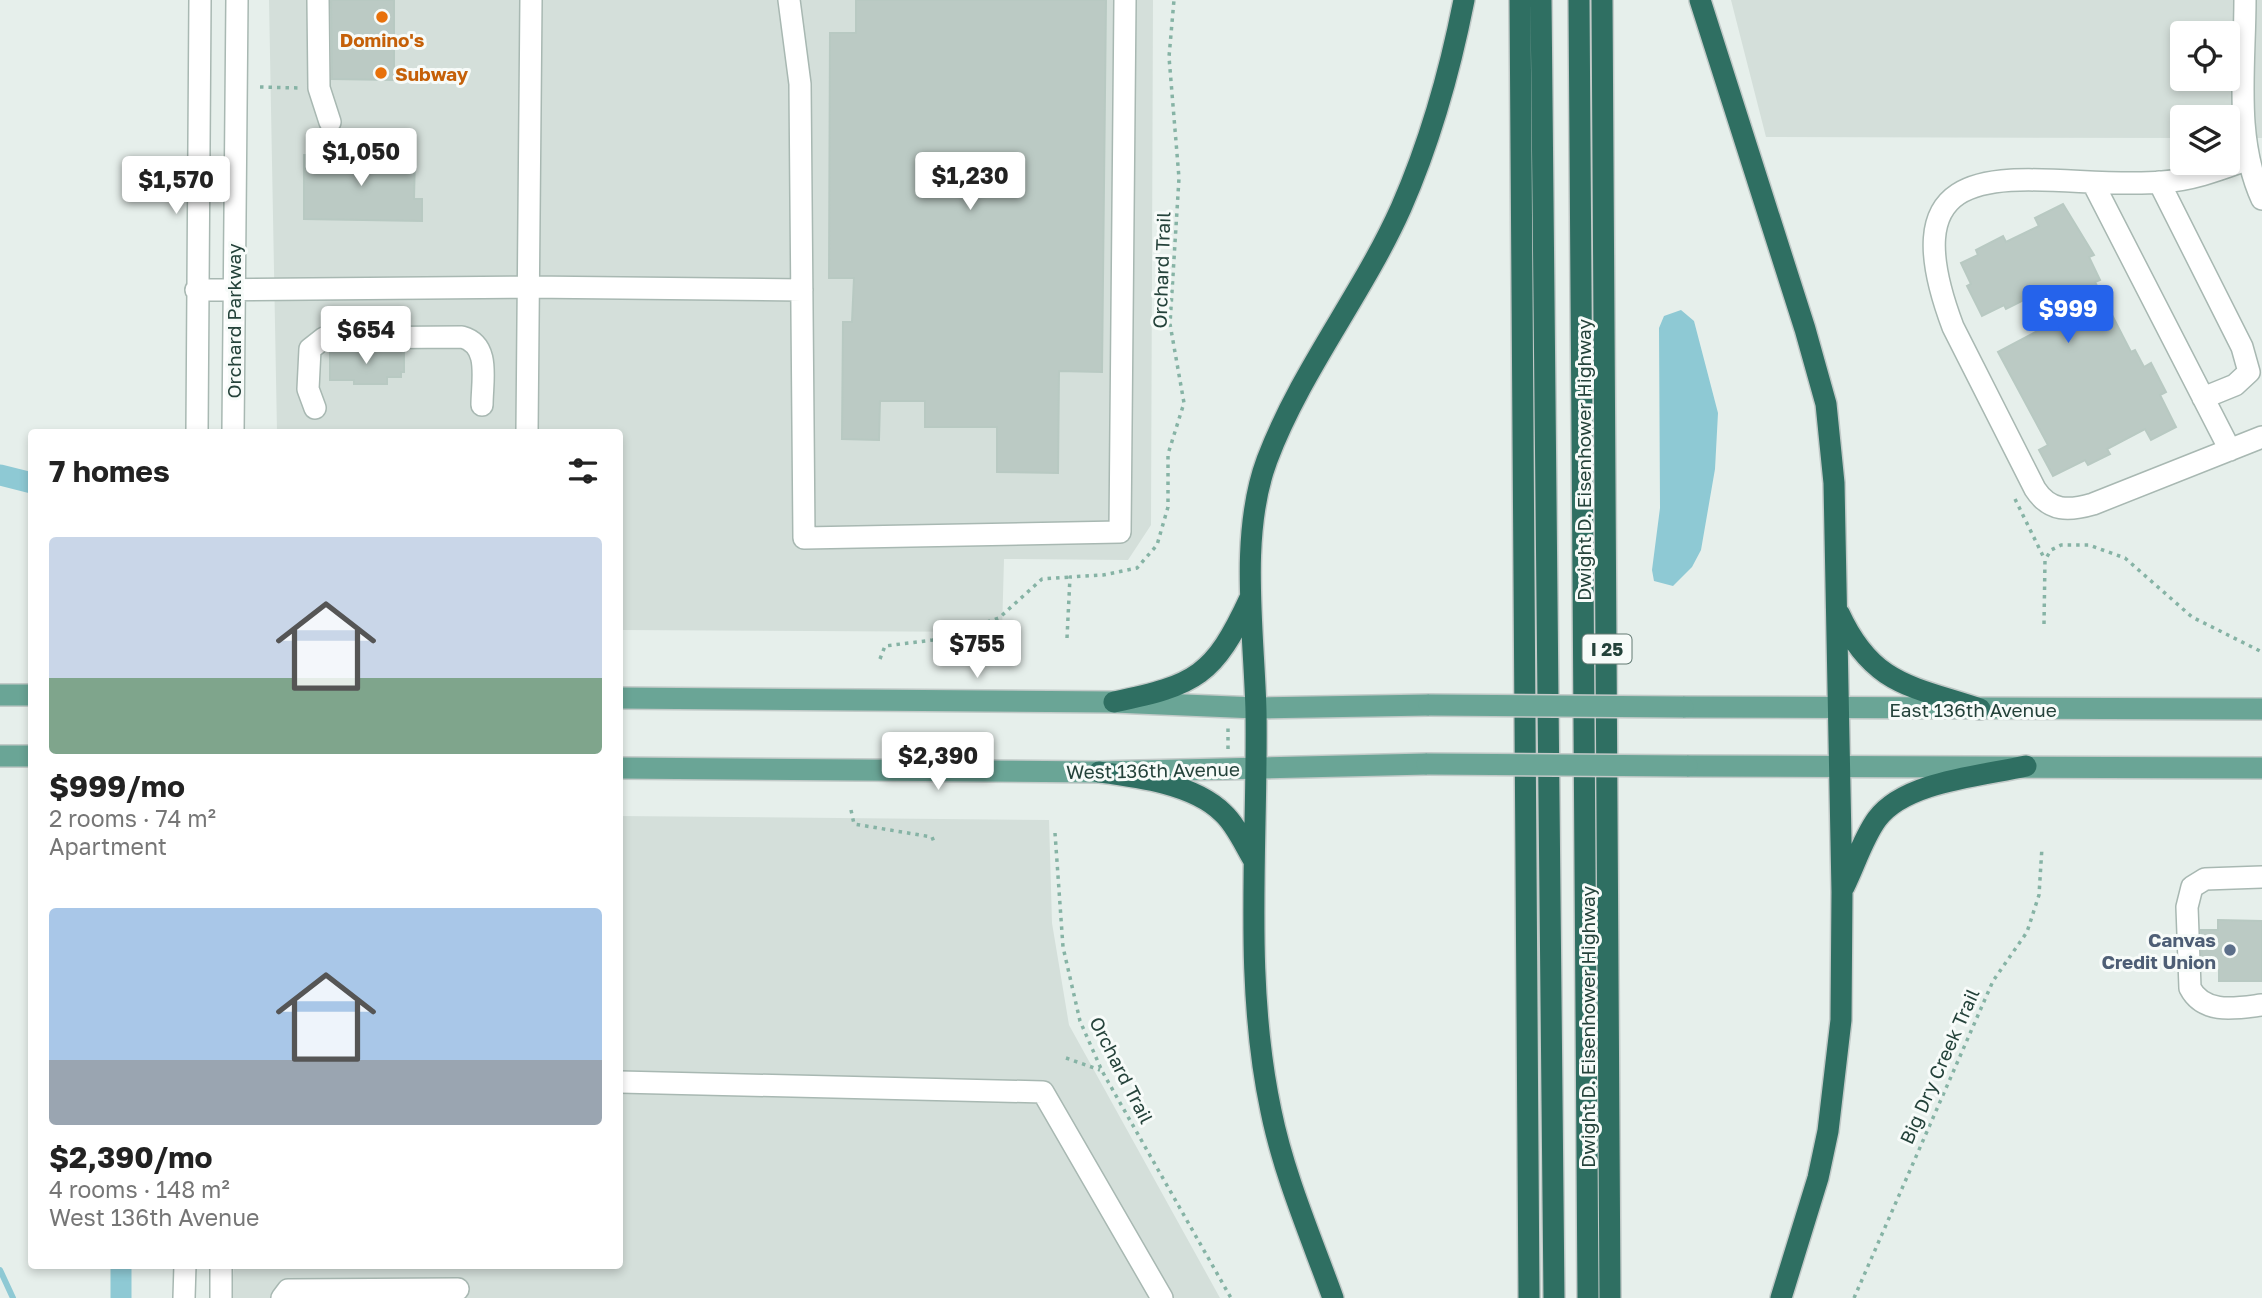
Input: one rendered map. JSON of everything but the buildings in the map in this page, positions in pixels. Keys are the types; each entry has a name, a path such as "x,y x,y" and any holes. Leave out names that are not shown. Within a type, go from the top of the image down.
{"highway":[{"path":"1333,1298 1288,1172 1271,1113 1261,1059 1253,860 1256,708 1253,528 1266,464 1293,399 1401,209 1437,110 1455,47 1464,0"},
{"path":"1520,0 1529,1298"},
{"path":"1541,0 1554,1298"},
{"path":"1578,0 1588,1298"},
{"name":"Dwight D. Eisenhower Highway","path":"1602,0 1610,1298"},
{"path":"1700,0 1805,329 1826,404 1834,483 1842,892 1841,1020 1828,1131 1818,1178 1781,1298"},
{"path":"1114,702 1169,688 1194,677 1211,664 1228,644 1252,593"},
{"path":"1836,607 1860,652 1881,672 1917,689 1980,709"},
{"path":"1842,892 1876,820 1897,799 1918,790 2026,766"},
{"path":"1099,772 1130,776 1180,789 1206,801 1225,814 1253,860"}],"main road":[{"path":"0,695 28,695"},
{"path":"623,698 1114,702 1256,708"},
{"name":"East 136th Avenue","path":"1256,708 1429,705 2262,709"},
{"path":"0,756 28,756"},
{"name":"West 136th Avenue","path":"623,768 1099,772 1427,764 1840,766"},
{"path":"1840,766 2262,768"}],"street":[{"name":"Orchard Parkway","path":"197,429 200,0"},
{"name":"Orchard Parkway","path":"233,429 237,0"},
{"path":"318,0 319,88 330,122"},
{"path":"527,429 531,0"},
{"path":"789,0 800,84 804,538 1120,532 1125,0"},
{"path":"2245,0 2244,112 2249,159 2254,182 2262,199"},
{"path":"2249,159 2207,174 2159,182 2093,183 2023,179 1974,187 1952,196 1941,207 1934,226 1939,278 1953,327 2035,489 2052,506 2070,510 2262,438"},
{"path":"2159,182 2242,347 2249,372 2235,386 2203,398"},
{"path":"2093,183 2230,450"},
{"path":"197,290 528,287 802,290"},
{"path":"314,408 309,389 310,349 324,338 462,337 472,340 479,345 482,353 482,405"},
{"path":"2262,877 2205,879 2192,887 2187,907 2190,988 2194,996 2210,1005 2225,1009 2262,1005"},
{"path":"623,1082 1043,1092 1162,1298"},
{"path":"184,1298 185,1269"},
{"path":"221,1298 222,1269"},
{"path":"282,1298 288,1290 407,1294 458,1289"}],"path":[{"name":"Orchard Trail","path":"880,659 885,646 933,640 999,618 1042,579 1103,575 1137,568 1157,545 1168,507 1168,454 1184,403 1170,324 1179,178 1169,57 1174,0"},
{"path":"260,87 311,88"},
{"path":"2045,624 2045,560 2051,550 2061,545 2089,545 2125,558 2192,617 2262,652"},
{"path":"1067,638 1070,577"},
{"path":"1228,720 1228,749"},
{"path":"852,810 854,824 932,837 934,842"},
{"name":"Orchard Trail","path":"1055,833 1063,947 1069,984 1080,1021 1102,1071 1231,1298"},
{"name":"Big Dry Creek Trail","path":"1854,1298 1993,981 2027,932 2039,895 2042,847"},
{"path":"1066,1058 1102,1071"}],"shaded area":[{"path":"269,0 1153,0 1151,525 1128,560 1004,559 1002,632 623,630 623,429 277,429"},
{"path":"1731,0 2262,0 2262,138 2240,138 2240,105 2170,105 2170,138 1766,137"},
{"path":"623,816 1049,820 1052,923 1069,1025 1220,1298 231,1298 234,1269 623,1269"}],"water":[{"path":"1681,310 1694,321 1718,413 1715,469 1701,550 1692,567 1673,586 1654,581 1652,570 1660,508 1659,328 1664,316"}],"waterway":[{"path":"0,475 28,482"},
{"path":"121,1269 121,1298"},
{"path":"0,1270 13,1298"}],"place":[{"name":"Domino's","path":"382,17"},
{"name":"Subway","path":"381,73"},
{"name":"Canvas Credit Union","path":"2230,950"}]}
